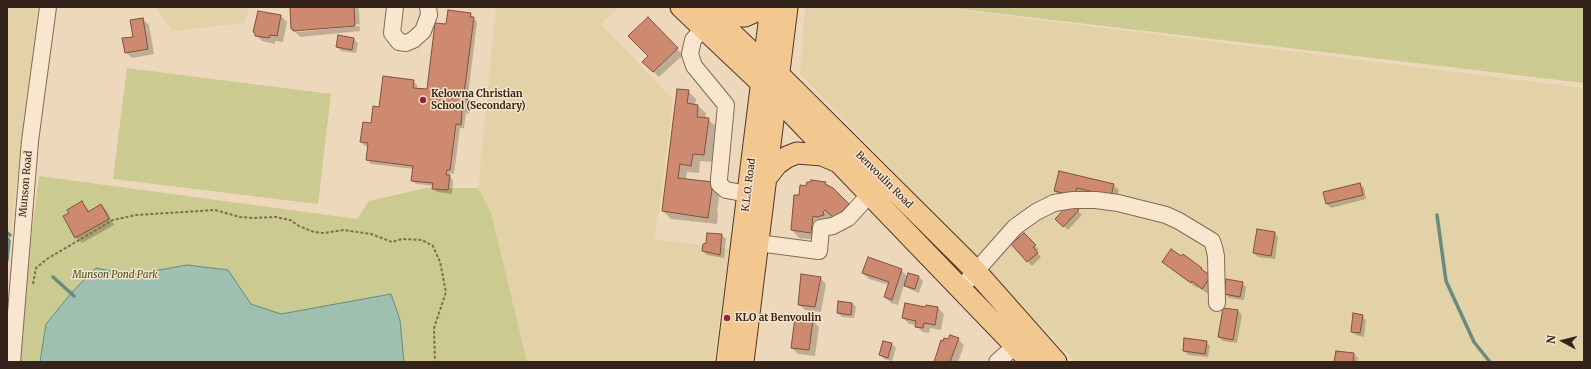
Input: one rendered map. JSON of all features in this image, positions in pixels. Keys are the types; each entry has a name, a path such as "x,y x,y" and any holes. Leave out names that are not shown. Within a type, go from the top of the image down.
{"main road":[{"name":"Benvoulin Road","path":"681,7 704,14 770,80 975,271 1023,339 1031,362"},
{"path":"704,14 745,16 761,7"},
{"name":"K.L.O. Road","path":"743,362 766,178 771,7"},
{"name":"K.L.O. Road","path":"727,362 748,194 770,80 787,7"},
{"name":"Benvoulin Road","path":"770,80 840,163 961,288 1023,339 1056,362"},
{"path":"766,178 777,164 797,152 822,155 840,163"}],"street":[{"name":"Munson Road","path":"12,362 30,141 48,7"},
{"path":"395,7 392,33 399,42 406,43 413,40 423,31 428,15 428,7"},
{"path":"704,14 691,44 690,54 694,66 726,105 719,179 720,184 726,190 748,194"},
{"path":"758,243 819,251 821,228 833,226 848,218 870,194"},
{"path":"961,288 1015,227 1036,212 1054,204 1067,201 1096,200 1118,203 1166,216 1179,221 1212,241 1216,256 1217,303"},
{"path":"997,362 1023,339"}],"path":[{"path":"33,286 36,268 47,259 113,220 136,215 215,210 240,217 253,218 276,216 290,220 299,226 314,232 324,233 344,230 371,234 392,242 402,239 422,240 433,246 440,262 446,292 434,328 435,362"}],"shaded area":[{"path":"7,7 38,7 7,260"},
{"path":"155,7 249,7 245,23 172,31"},
{"path":"496,7 619,7 601,24 673,99 660,206 654,239 729,249 714,362 527,362 491,212 478,188"},
{"path":"805,7 937,7 1584,88 1584,362 1075,362 970,250 800,74"},
{"path":"187,265 228,270 251,304 281,314 391,294 400,320 404,362 40,362 46,324 72,292 96,268 132,275"}],"green space":[{"path":"944,7 1584,7 1584,83"},
{"path":"127,68 331,94 318,204 113,179"},
{"name":"Munson Pond Park","path":"39,176 357,219 369,201 426,188 478,188 491,212 527,362 15,362"}],"building":[{"path":"290,7 354,7 355,26 293,31 293,29 291,29"},
{"name":"Kelowna Christian School (Secondary)","path":"448,10 471,13 470,17 474,17 464,94 468,94 466,110 462,110 461,125 456,124 450,170 447,170 446,175 450,175 448,190 432,189 433,183 411,181 413,166 366,160 368,143 360,142 363,122 371,123 373,106 379,107 383,76 414,80 413,88 427,89 435,23 446,24"},
{"path":"258,11 281,15 277,36 270,35 269,38 255,36 255,33 253,32"},
{"path":"648,17 678,48 653,72 642,62 648,56 628,36"},
{"path":"143,18 148,49 125,53 122,38 133,37 130,20"},
{"path":"338,35 354,38 352,50 336,47"},
{"path":"677,89 689,90 687,103 698,105 697,117 709,118 704,155 693,154 691,166 680,164 678,178 713,182 708,218 662,211"},
{"path":"1059,171 1114,184 1111,196 1077,188 1075,196 1054,191"},
{"path":"811,180 826,182 825,184 833,188 849,204 835,219 825,210 823,212 824,215 817,217 813,216 811,233 791,230 794,195 799,195 800,185 806,186 807,182 811,182"},
{"path":"1360,183 1363,195 1326,204 1323,192"},
{"path":"82,201 88,212 101,204 109,219 75,238 63,216 69,213 67,210"},
{"path":"1068,205 1072,209 1074,206 1079,210 1063,227 1055,219"},
{"path":"1257,229 1275,232 1271,256 1253,253"},
{"path":"707,233 722,234 720,255 702,251 703,244 706,243"},
{"path":"1024,233 1036,245 1033,247 1038,253 1027,262 1011,244"},
{"path":"1171,249 1181,256 1183,254 1211,276 1202,289 1162,262"},
{"path":"868,257 902,269 892,300 884,297 889,282 862,273"},
{"path":"908,273 919,276 915,289 904,286"},
{"path":"801,274 821,277 815,307 798,305"},
{"path":"1226,279 1243,282 1240,297 1224,294"},
{"path":"838,301 852,303 851,315 837,313"},
{"path":"905,303 925,307 926,305 938,307 935,325 924,323 923,328 915,327 916,321 902,318"},
{"path":"1223,308 1238,310 1233,340 1218,337"},
{"path":"1353,313 1363,315 1360,333 1351,332"},
{"path":"795,318 813,320 809,350 791,348"},
{"path":"950,335 959,338 950,362 934,362 941,340 943,341 944,338 948,339"},
{"path":"1184,338 1207,341 1205,354 1183,351"},
{"path":"883,341 892,343 888,358 879,355"},
{"path":"1336,351 1354,353 1353,362 1334,362"}],"waterway":[{"path":"1437,215 1446,281 1474,342 1490,362"},
{"path":"7,238 9,241 7,260"},
{"path":"53,277 74,296"}],"place":[{"name":"Kelowna Christian School (Secondary)","path":"423,100"},
{"name":"KLO at Benvoulin","path":"727,318"}]}
